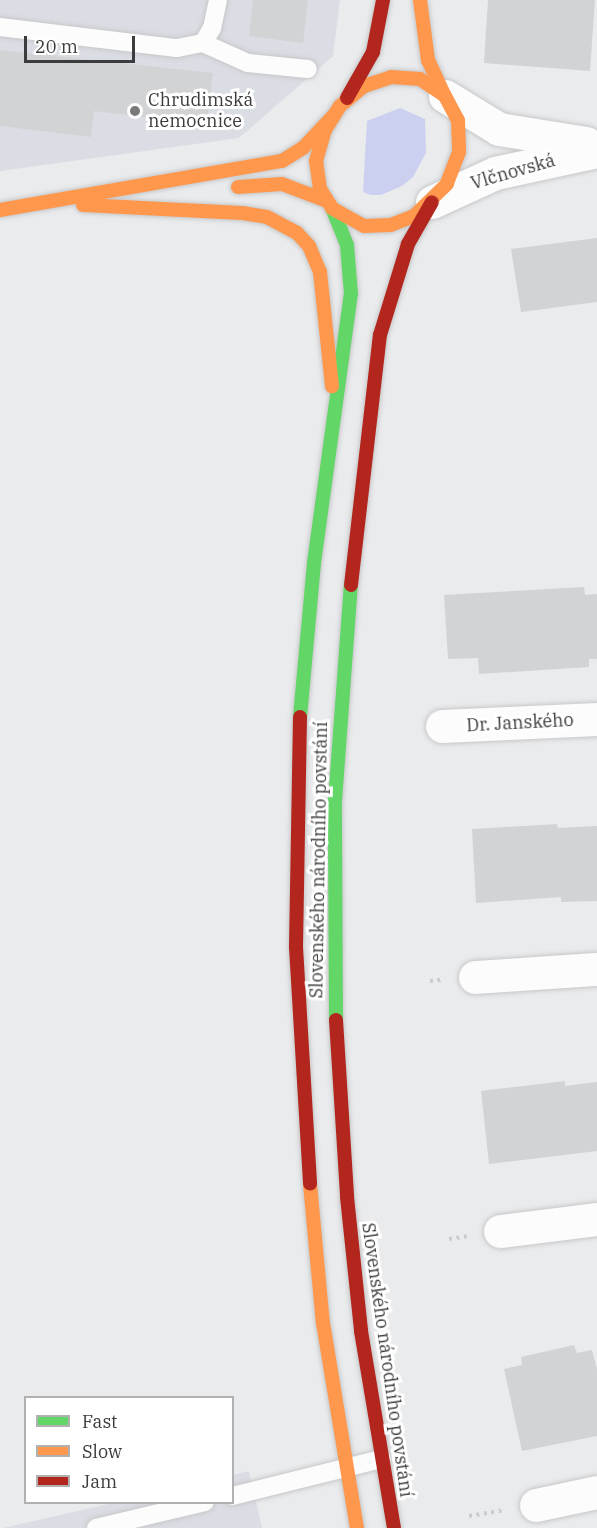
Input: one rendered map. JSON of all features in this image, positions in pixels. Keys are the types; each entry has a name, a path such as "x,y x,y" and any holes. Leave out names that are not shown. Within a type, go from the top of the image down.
{"main road":[{"path":"329,204 318,180 316,161 321,140 340,106 368,66 383,0"},
{"path":"219,190 282,184 329,204 359,224 381,227 414,216 432,202 453,174 459,152 458,120 428,60 420,0"},
{"path":"0,211 282,160 303,148 340,106 364,86 391,77 420,79 445,96"},
{"path":"0,211 183,194"},
{"name":"Slovenského národního povstání","path":"394,1528 361,1331 336,1055 335,789 341,685 360,480 380,335 408,244 432,202"},
{"name":"Slovenského národního povstání","path":"329,204 347,245 351,294 314,563 299,730 296,936 308,1161 329,1374 357,1528"},
{"path":"83,205 242,213 267,217 297,233 309,246 320,272 335,410"}],"street":[{"name":"Vlčnovská","path":"445,96 499,129 561,142 597,144"},
{"name":"Vlčnovská","path":"432,202 495,174 597,151"},
{"name":"Dr. Janského","path":"442,726 597,719"},
{"path":"475,976 597,969"},
{"path":"500,1231 597,1219"},
{"path":"536,1505 597,1492"}],"lane":[{"path":"203,43 212,28 218,0"},
{"path":"0,27 177,48 203,43 248,63 308,69"},
{"path":"234,1495 382,1459"},
{"path":"96,1528 201,1504"}],"shaded area":[{"name":"Chrudimská nemocnice","path":"0,0 340,0 333,56 239,138 0,171"},
{"path":"400,108 425,119 426,153 413,177 402,186 381,195 363,192 367,121"},
{"path":"249,1471 262,1528 3,1528 109,1504 234,1504 234,1475"}],"building":[{"path":"253,0 308,0 303,43 249,36"},
{"path":"488,0 595,0 590,71 484,63"},
{"path":"0,50 213,73 207,124 94,111 91,137 0,126"},
{"path":"597,238 597,302 521,312 511,249"},
{"path":"584,587 585,595 597,594 597,659 589,659 589,667 479,674 478,658 448,659 444,595"},
{"path":"557,824 558,828 597,826 597,901 561,902 561,897 476,903 472,829"},
{"path":"565,1081 565,1086 597,1082 597,1151 489,1164 481,1091"},
{"path":"574,1345 577,1353 592,1350 597,1369 597,1436 522,1451 504,1369 522,1365 521,1357"}],"traffic: fast":[{"path":"300,717 314,563 351,294 347,245 332,208"},
{"path":"336,1020 335,801 351,585"}],"traffic: slow":[{"path":"420,0 428,60 445,96"},
{"path":"391,77 420,79 445,96 458,120 459,152 447,184 414,216 391,225 364,226 332,208 320,189 316,161 325,130 340,106 364,86 391,77"},
{"path":"0,210 282,161 303,148 334,115"},
{"path":"238,187 282,184 327,201"},
{"path":"83,205 242,213 267,217 297,233 309,246 320,272 332,386"},
{"path":"310,1184 323,1323 357,1528"}],"traffic: jam":[{"path":"347,98 373,52 383,0"},
{"path":"351,585 380,335 408,244 432,202"},
{"path":"300,717 296,947 310,1184"},
{"path":"336,1020 347,1197 361,1331 394,1528"}],"place":[{"name":"Chrudimská nemocnice","path":"135,111"}]}
